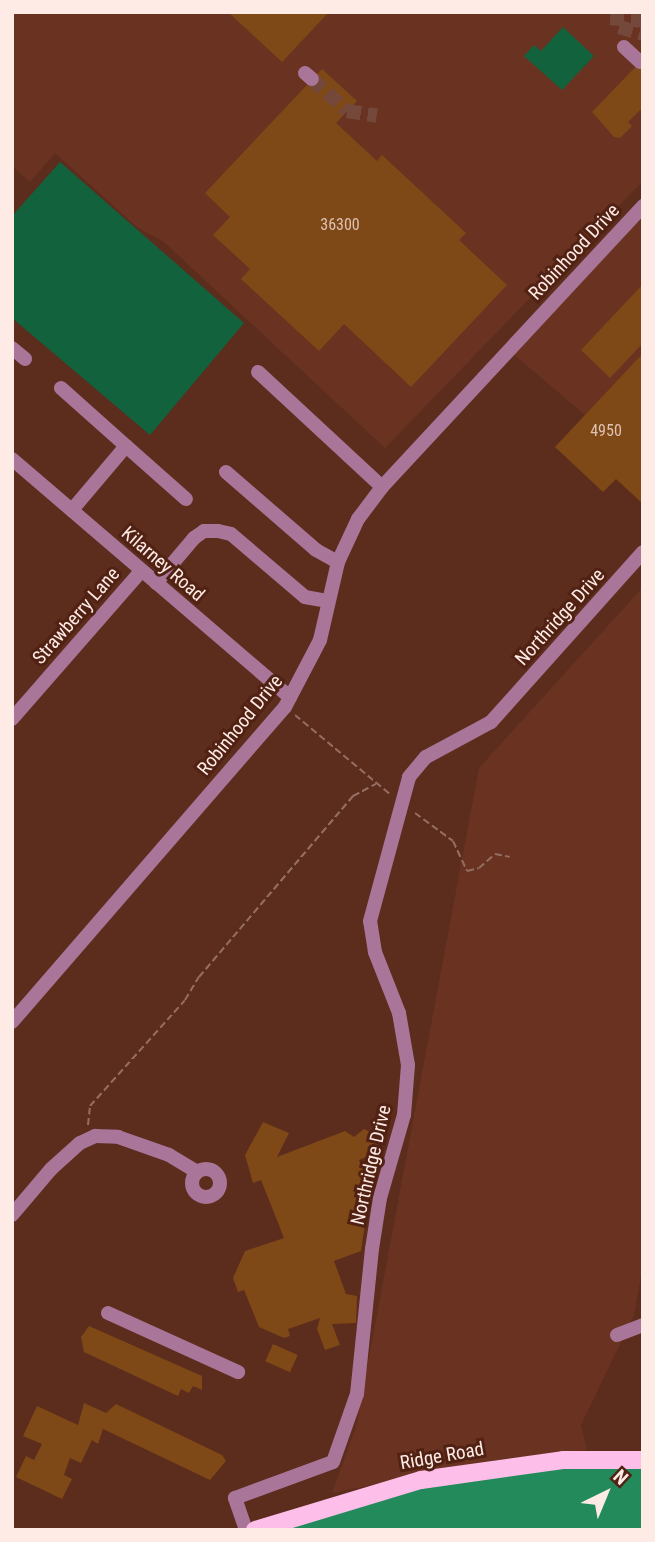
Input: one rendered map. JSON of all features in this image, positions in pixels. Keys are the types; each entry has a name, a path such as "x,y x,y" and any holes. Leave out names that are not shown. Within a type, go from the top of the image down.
{"main road":[{"name":"Ridge Road","path":"254,1530 421,1480 563,1460 643,1460"}],"street":[{"path":"624,47 640,62"},
{"name":"Robinhood Drive","path":"12,1022 290,697 320,640 338,562 358,519 382,487 643,206"},
{"path":"12,348 25,359"},
{"path":"258,372 382,487"},
{"path":"61,388 186,499"},
{"path":"72,510 126,446"},
{"name":"Kilarney Road","path":"12,459 290,697"},
{"path":"226,472 316,550 338,562"},
{"path":"156,583 194,538 204,531 218,531 231,534 305,597 327,601"},
{"name":"Northridge Drive","path":"246,1530 235,1498 333,1462 357,1394 380,1198 404,1115 408,1065 399,1013 375,952 370,921 409,777 426,757 491,722 643,552"},
{"name":"Strawberry Lane","path":"12,719 141,571"},
{"path":"12,1215 51,1169 92,1137 118,1137 169,1154 197,1172"},
{"path":"108,1314 237,1371"},
{"path":"617,1335 643,1325"}],"path":[{"path":"92,1137 86,1114 90,1106 185,1000 199,976 353,796 376,783"}],"shaded area":[{"path":"12,12 643,12 643,181 385,448 164,242 137,227 55,153 30,182 12,166"},
{"path":"643,216 643,353 585,415 513,354"},
{"path":"643,587 643,1264 634,1315 581,1425 587,1450 490,1461 332,1493 356,1427 479,768"}],"green space":[{"path":"563,27 594,56 562,90 524,56 534,45 541,51"},
{"path":"60,162 244,323 150,435 12,318 12,216"},
{"path":"643,1460 643,1530 255,1530 386,1488"}],"building":[{"path":"228,12 329,12 282,62"},
{"path":"643,59 643,113 640,110 628,122 632,126 620,138 614,137 592,112"},
{"path":"322,69 357,101 336,123 377,161 382,155 466,233 459,240 507,285 411,387 344,324 319,351 241,279 250,269 213,235 230,217 205,193"},
{"path":"643,284 643,343 610,378 581,350"},
{"path":"643,353 643,504 616,479 603,492 555,447"},
{"path":"263,1122 289,1133 277,1157 345,1131 354,1137 364,1129 374,1134 378,1144 373,1154 359,1160 372,1195 361,1202 366,1217 361,1251 334,1261 346,1294 357,1296 356,1323 332,1324 340,1345 325,1350 317,1329 320,1318 288,1329 290,1336 284,1338 259,1327 244,1290 238,1292 233,1278 245,1251 284,1238 261,1180 253,1183 245,1155"},
{"path":"89,1326 202,1376 202,1390 193,1386 189,1393 181,1389 178,1396 84,1352 81,1337"},
{"path":"273,1344 298,1355 290,1372 265,1361"},
{"path":"84,1403 106,1413 116,1404 222,1455 226,1461 210,1480 103,1429 98,1444 92,1440 81,1463 70,1458 64,1475 72,1479 62,1499 16,1477 26,1456 34,1460 42,1444 23,1436 37,1406 78,1425"}],"tunnel":[{"path":"610,18 643,21"},
{"path":"619,27 643,34"},
{"path":"312,79 347,111 377,116"}]}
